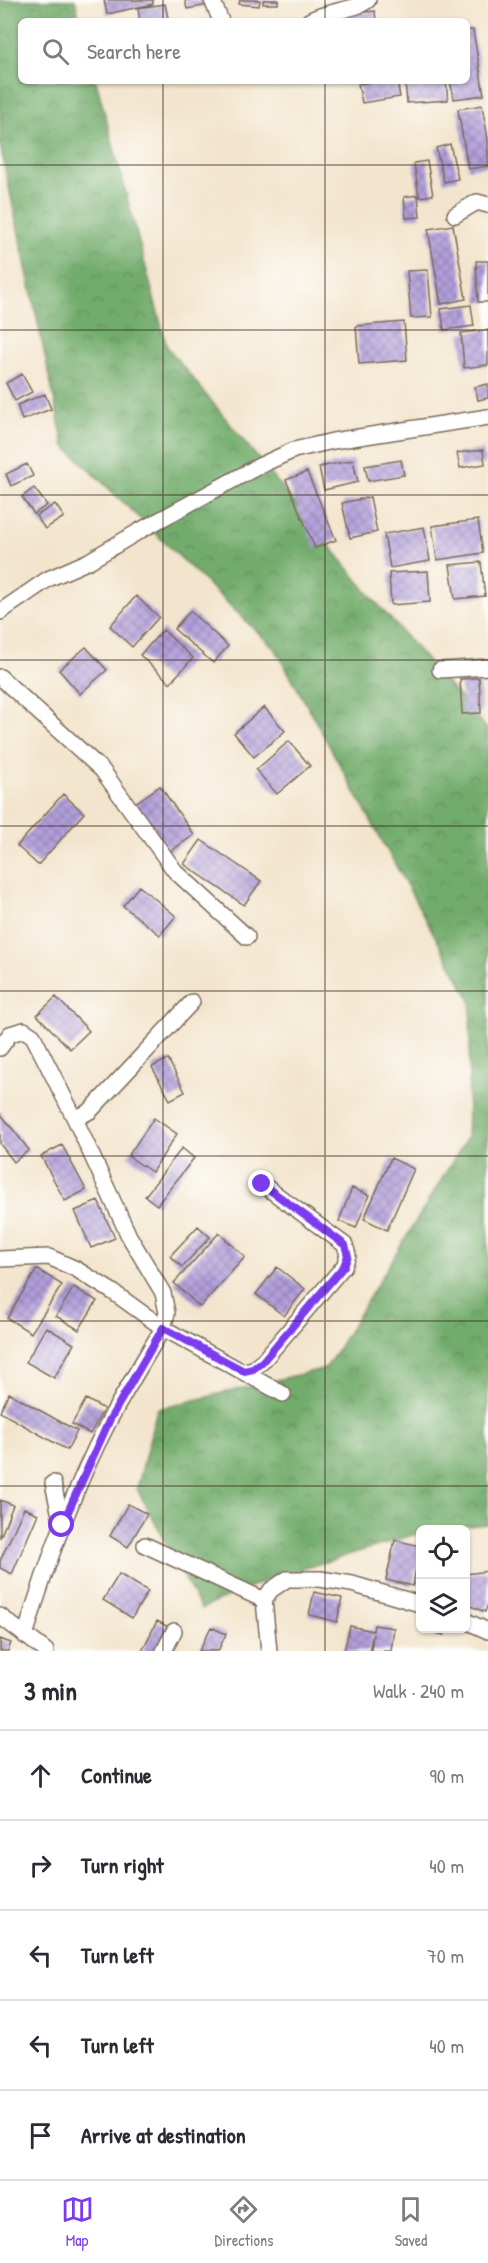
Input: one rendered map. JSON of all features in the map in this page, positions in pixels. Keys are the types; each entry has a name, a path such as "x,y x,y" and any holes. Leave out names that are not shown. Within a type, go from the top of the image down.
{"street":[{"path":"212,0 220,18"},
{"path":"316,18 335,10 364,4 368,0"},
{"path":"456,215 477,202 488,205"},
{"path":"0,612 48,579 89,561 151,524 259,466 294,450 333,441 488,417"},
{"path":"440,670 488,667"},
{"path":"0,677 102,770 175,871 247,936"},
{"path":"75,1119 90,1111 192,1002"},
{"path":"0,1048 10,1034 24,1030 33,1036 75,1119 129,1236 163,1293 167,1313 163,1328 110,1419 62,1525 43,1575 25,1636"},
{"path":"244,1371 253,1369 262,1362 344,1266 348,1256 345,1245 262,1184"},
{"path":"0,1259 49,1257 76,1269 163,1328 283,1394"},
{"path":"52,1483 62,1525"},
{"path":"145,1545 264,1600"},
{"path":"269,1651 264,1600 271,1590 287,1579 320,1579 352,1584 416,1603"},
{"path":"0,1616 46,1651"},
{"path":"470,1623 488,1631"},
{"path":"164,1651 174,1631"}],"green space":[{"path":"0,0 75,0 79,18 18,18 18,84 97,84 167,347 374,600 488,730 488,1524 416,1525 416,1534 266,1580 201,1609 137,1489 157,1409 326,1368 467,1138 471,1001 276,650 64,445 0,145"}],"building":[{"path":"104,0 153,0 153,4 107,14"},
{"path":"185,0 208,0 209,5 187,9"},
{"path":"240,0 260,0 259,6 239,4"},
{"path":"263,0 278,0 278,4 263,4"},
{"path":"165,4 168,18 140,18 138,8"},
{"path":"375,11 376,18 347,18 346,14"},
{"path":"470,30 473,30 484,95 454,99 451,84 470,84"},
{"path":"358,84 398,84 400,97 362,103"},
{"path":"405,84 446,84 448,100 407,103"},
{"path":"482,105 488,139 488,166 468,169 458,109"},
{"path":"450,144 458,179 444,182 436,148"},
{"path":"427,161 433,195 419,197 414,163"},
{"path":"418,195 420,217 406,218 404,197"},
{"path":"453,225 466,299 441,304 428,229"},
{"path":"476,261 488,261 488,302 478,302"},
{"path":"428,270 432,317 411,318 407,271"},
{"path":"471,305 474,326 444,330 441,309"},
{"path":"404,322 407,360 359,364 356,326"},
{"path":"488,330 488,365 464,368 461,333"},
{"path":"22,374 32,392 15,401 6,383"},
{"path":"488,384 488,398 478,400 475,387"},
{"path":"45,394 51,409 22,420 17,405"},
{"path":"483,450 485,464 460,468 457,453"},
{"path":"353,460 358,482 324,490 319,467"},
{"path":"401,460 404,475 368,481 365,466"},
{"path":"27,464 33,476 11,486 6,474"},
{"path":"307,472 336,540 315,548 286,480"},
{"path":"34,488 47,505 34,514 22,497"},
{"path":"370,497 377,532 350,538 342,503"},
{"path":"55,504 64,517 45,529 36,516"},
{"path":"478,520 483,553 437,560 432,526"},
{"path":"424,527 430,561 390,568 384,534"},
{"path":"481,562 485,596 455,599 450,565"},
{"path":"428,571 430,602 391,605 389,573"},
{"path":"136,596 159,617 132,647 110,626"},
{"path":"190,611 228,646 213,663 174,629"},
{"path":"163,630 193,658 170,683 140,655"},
{"path":"86,647 107,670 80,694 59,670"},
{"path":"479,678 481,713 462,714 460,679"},
{"path":"264,707 285,731 254,757 234,733"},
{"path":"289,741 310,766 277,794 256,770"},
{"path":"160,786 194,835 169,852 134,804"},
{"path":"63,794 84,813 38,865 17,846"},
{"path":"201,840 261,881 244,905 184,864"},
{"path":"139,886 176,916 160,935 123,906"},
{"path":"56,997 89,1031 70,1049 37,1015"},
{"path":"168,1059 185,1092 170,1100 152,1067"},
{"path":"0,1113 29,1150 14,1162 0,1144"},
{"path":"154,1118 177,1134 152,1172 128,1156"},
{"path":"62,1145 86,1190 65,1201 41,1156"},
{"path":"182,1148 194,1158 157,1205 145,1196"},
{"path":"391,1158 414,1169 387,1230 364,1219"},
{"path":"352,1188 369,1195 356,1228 339,1221"},
{"path":"98,1201 115,1238 91,1248 75,1211"},
{"path":"198,1226 210,1237 182,1267 170,1256"},
{"path":"219,1233 245,1257 200,1307 174,1283"},
{"path":"277,1267 305,1289 284,1316 256,1294"},
{"path":"37,1269 62,1285 31,1333 7,1318"},
{"path":"74,1287 97,1301 79,1330 56,1316"},
{"path":"46,1327 74,1344 54,1378 26,1362"},
{"path":"9,1393 77,1431 67,1450 0,1412"},
{"path":"86,1399 104,1409 90,1434 72,1424"},
{"path":"0,1500 13,1505 0,1538"},
{"path":"128,1504 147,1514 128,1547 110,1536"},
{"path":"24,1508 38,1514 12,1574 0,1568 0,1561"},
{"path":"395,1540 416,1545 413,1586 386,1580"},
{"path":"488,1571 488,1604 485,1612 470,1606 470,1573"},
{"path":"119,1574 148,1591 132,1618 103,1600"},
{"path":"314,1592 342,1598 337,1622 309,1615"},
{"path":"157,1621 180,1633 171,1651 142,1651"},
{"path":"374,1625 394,1628 391,1651 371,1651 373,1634 369,1651 344,1651 350,1626 373,1631"},
{"path":"211,1627 226,1634 218,1651 199,1651"},
{"path":"0,1639 11,1643 8,1651 0,1651"}],"route":[{"path":"62,1525 110,1419 163,1328 244,1371 253,1369 262,1362 344,1266 348,1256 345,1245 262,1184"}]}
